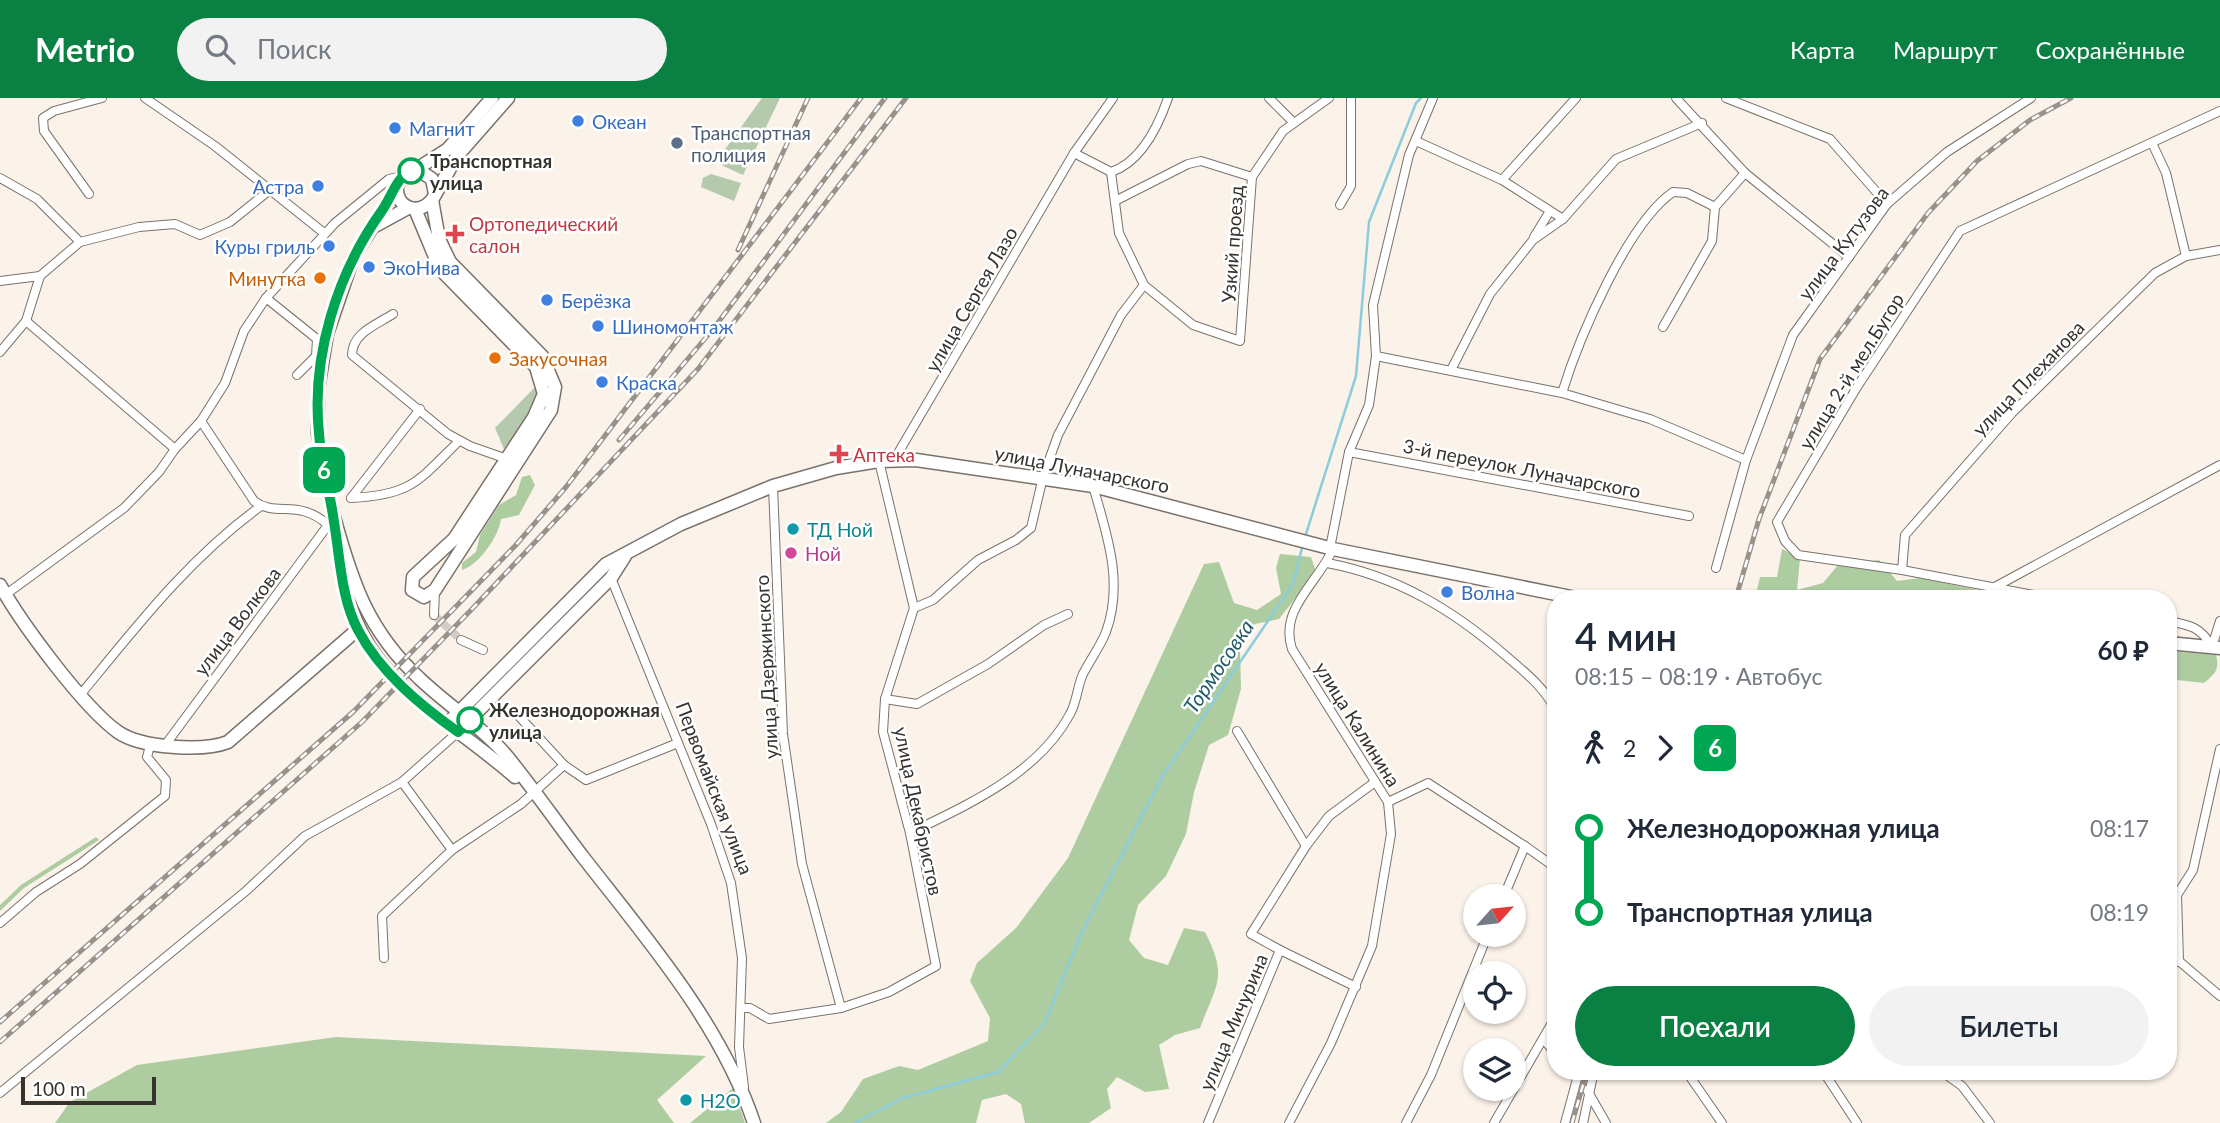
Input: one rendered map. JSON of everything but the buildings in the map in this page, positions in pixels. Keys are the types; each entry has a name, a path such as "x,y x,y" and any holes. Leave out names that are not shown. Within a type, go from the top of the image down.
{"main road":[{"path":"331,521 318,433 320,374 327,334 339,294 369,230 402,176 448,149 492,98"},
{"path":"369,230 412,208 426,206 457,156 508,98"},
{"path":"396,189 398,198 412,208 440,269 461,294 527,356 542,381 542,401 507,459 454,539 411,581 414,592 426,597 436,587 544,423 555,391 550,369 542,356 450,262 439,239 433,197 434,184 429,176 415,170"},
{"name":"улица Луначарского","path":"606,565 681,524 773,486 836,468 894,460 1093,486 1332,549 1547,592"},
{"name":"Первомайская улица","path":"331,521 345,593 357,630 381,664 406,690 452,728 478,744 533,793"},
{"name":"Первомайская улица","path":"331,521 352,582 375,629 418,678 506,756 681,988 716,1041 754,1123"},
{"path":"464,716 611,578 627,553"},
{"path":"452,728 606,565 611,578"},
{"path":"418,573 430,573 436,587"},
{"path":"3,590 42,647 116,731 166,744 203,748 228,742 357,630"},
{"path":"2177,644 2216,648"}],"street":[{"path":"89,194 44,131 43,118 54,111 102,98"},
{"path":"145,98 215,146 324,233"},
{"name":"улица Сергея Лазо","path":"894,460 1073,153 1114,98"},
{"path":"1073,153 1111,173 1121,169 1143,149 1168,98"},
{"path":"1269,98 1294,123"},
{"name":"Узкий проезд","path":"1144,285 1193,325 1240,341 1252,177 1283,131 1329,98"},
{"path":"1340,205 1351,186 1351,98"},
{"name":"улица Калинина","path":"1289,1123 1356,987 1372,946 1391,834 1388,802 1292,649 1287,635 1293,610 1327,563 1332,549 1349,452 1369,405 1376,356 1373,305 1409,155 1433,98"},
{"path":"1502,180 1576,98"},
{"path":"1676,98 1702,123 1745,173 1849,257"},
{"path":"1726,98 1830,139 1887,204"},
{"name":"улица Кутузова","path":"1716,568 1746,460 1793,335 1887,204 1947,152 2031,98"},
{"name":"улица 2-й мел.Бугор","path":"2004,590 1902,570 1798,555 1785,541 1777,522 1857,387 1960,231 2220,111"},
{"path":"1533,240 1563,219 1616,159 1702,123"},
{"path":"1416,141 1502,180 1563,219"},
{"path":"2152,143 2166,173 2186,256"},
{"path":"1115,201 1188,164 1201,161 1252,177"},
{"path":"879,461 914,608 933,600 978,560 1016,540 1031,528 1043,478 1058,435 1121,315 1144,285 1119,233 1111,173"},
{"path":"1663,327 1712,241 1715,207 1745,173"},
{"path":"3,590 124,508 159,472 175,449 201,421 225,383 244,331 266,298 324,233 389,179 402,176"},
{"path":"0,178 37,199 79,242"},
{"path":"0,352 26,321 40,276 79,242 139,227 175,224 200,235 230,222 271,189"},
{"path":"1563,393 1579,340 1643,220 1673,192 1687,193 1715,207"},
{"path":"1451,370 1490,294 1533,240 1550,211"},
{"name":"улица Плеханова","path":"1902,570 1905,535 2012,413 2155,273 2186,256 2220,250"},
{"path":"0,281 40,276"},
{"path":"266,298 317,339 316,356 297,375"},
{"path":"393,314 359,336 353,343 352,355 459,441 507,459"},
{"path":"26,321 175,449"},
{"path":"1376,356 1563,393 1650,419 1746,460"},
{"path":"420,410 351,498 388,494 412,486 459,441"},
{"path":"201,421 261,506"},
{"name":"3-й переулок Луначарского","path":"1349,452 1689,516"},
{"path":"1993,588 2220,465"},
{"name":"улица Дзержинского","path":"773,486 783,734 802,864 841,1008"},
{"path":"910,833 964,807 1025,768 1070,714 1082,676 1106,632 1116,590 1111,547 1093,486"},
{"path":"81,694 138,625 222,534 261,506 307,510 331,521"},
{"name":"улица Волкова","path":"166,744 331,521"},
{"path":"1327,563 1361,570 1411,589 1470,625 1547,692"},
{"name":"Первомайская улица","path":"611,578 731,883 742,958 739,1047 747,1104"},
{"path":"435,615 436,587"},
{"name":"улица Декабристов","path":"841,1008 889,992 936,965 910,833 883,732 885,699 914,608"},
{"path":"885,699 917,704 988,664 1044,625 1068,614"},
{"path":"2216,648 2220,621"},
{"path":"2177,622 2192,625 2216,648"},
{"path":"461,640 483,650"},
{"path":"516,713 564,765 586,780 678,743"},
{"path":"0,1093 246,891 305,836 402,782 452,728"},
{"path":"1237,731 1306,846 1329,816 1375,782"},
{"path":"0,923 36,892 80,864 165,796 166,780 147,757 151,742"},
{"path":"2220,749 2193,870 2178,895 2179,961 2220,996"},
{"path":"384,958 383,916 452,850 533,793 564,765"},
{"path":"402,782 452,850"},
{"path":"1388,802 1428,783 1547,862"},
{"name":"улица Мичурина","path":"1208,1123 1280,950 1251,934 1306,846"},
{"path":"1509,884 1525,846"},
{"path":"1406,1123 1430,1075 1483,947"},
{"path":"1280,950 1356,987"},
{"path":"741,1008 750,1008 769,1019 841,1008"},
{"path":"1494,1123 1547,1034"},
{"path":"1544,1040 1547,1044"},
{"path":"1564,1123 1577,1080"},
{"path":"1583,1123 1591,1080"},
{"path":"1692,1080 1722,1123"},
{"path":"1830,1080 1857,1123"},
{"path":"1954,1080 1962,1086 1990,1123"},
{"path":"1587,1090 1606,1123"}],"green space":[{"path":"762,98 780,98 743,175 723,166 718,159"},
{"path":"711,174 741,183 734,201 701,187 703,178"},
{"path":"537,385 537,401 533,409 504,449 495,428"},
{"path":"530,475 535,485 519,515 501,519 487,549 475,562 462,570 462,563 476,552 480,535 499,505 516,495 522,477"},
{"path":"1782,549 1800,558 1797,590 1757,590 1760,577 1777,577"},
{"path":"1280,554 1311,557 1316,572 1279,619 1255,624 1240,650 1241,689 1228,735 1209,745 1194,792 1186,834 1166,876 1138,905 1129,940 1144,958 1168,965 1184,928 1205,932 1216,960 1218,980 1200,1028 1175,1035 1159,1045 1169,1089 1145,1092 1117,1077 1107,1089 1111,1108 1089,1123 1025,1123 1021,1104 1006,1094 982,1100 976,1123 826,1123 841,1112 863,1079 899,1066 918,1070 988,1041 990,1018 970,981 977,963 1016,928 1068,858 1204,564 1219,562 1234,603 1257,610 1281,594 1276,568"},
{"path":"1879,560 1897,581 1920,578 1978,590 1797,590 1823,583 1838,565"},
{"path":"2177,652 2216,655 2217,668 2204,683 2177,680"},
{"path":"96,837 99,840 24,888 0,911 0,905 21,885"},
{"path":"336,1037 706,1056 657,1100 674,1123 55,1123 70,1102 137,1065"},
{"path":"733,1088 745,1123 690,1123"}],"waterway":[{"name":"Тормосовка","path":"1305,537 1356,376 1369,222 1416,103 1421,98"},
{"name":"Тормосовка","path":"855,1123 903,1098 998,1072 1044,1024 1082,932 1162,777 1293,584 1303,544"}],"tunnel":[{"path":"434,615 461,640"}],"railway":[{"path":"738,250 808,98"},
{"path":"0,1022 353,712 515,546 566,487 861,98"},
{"path":"619,440 714,328 885,98"},
{"path":"0,1042 362,722 472,609 698,369 906,98"},
{"path":"1738,590 1759,519 1820,359 1928,213 1977,161 2030,120 2071,98"},
{"path":"1572,1123 1584,1080"}],"bus line":[{"name":"6","path":"411,171 399,180 369,230 353,258 339,294 327,334 320,374 318,433 345,593 357,630 381,664 425,708 458,732 470,720"}],"place":[{"name":"Океан","path":"578,121"},
{"name":"Магнит","path":"395,128"},
{"name":"Транспортная полиция","path":"677,143"},
{"name":"Транспортная улица","path":"411,171"},
{"name":"Астра","path":"318,186"},
{"name":"Ортопедический салон","path":"455,234"},
{"name":"Куры гриль","path":"329,246"},
{"name":"ЭкоНива","path":"369,267"},
{"name":"Минутка","path":"320,278"},
{"name":"Берёзка","path":"547,300"},
{"name":"Шиномонтаж","path":"598,326"},
{"name":"Закусочная","path":"495,358"},
{"name":"Краска","path":"602,382"},
{"name":"Аптека","path":"839,454"},
{"name":"ТД Ной","path":"793,529"},
{"name":"Ной","path":"791,553"},
{"name":"Волна","path":"1447,592"},
{"name":"Железнодорожная улица","path":"470,720"},
{"name":"H2O","path":"686,1100"}]}
